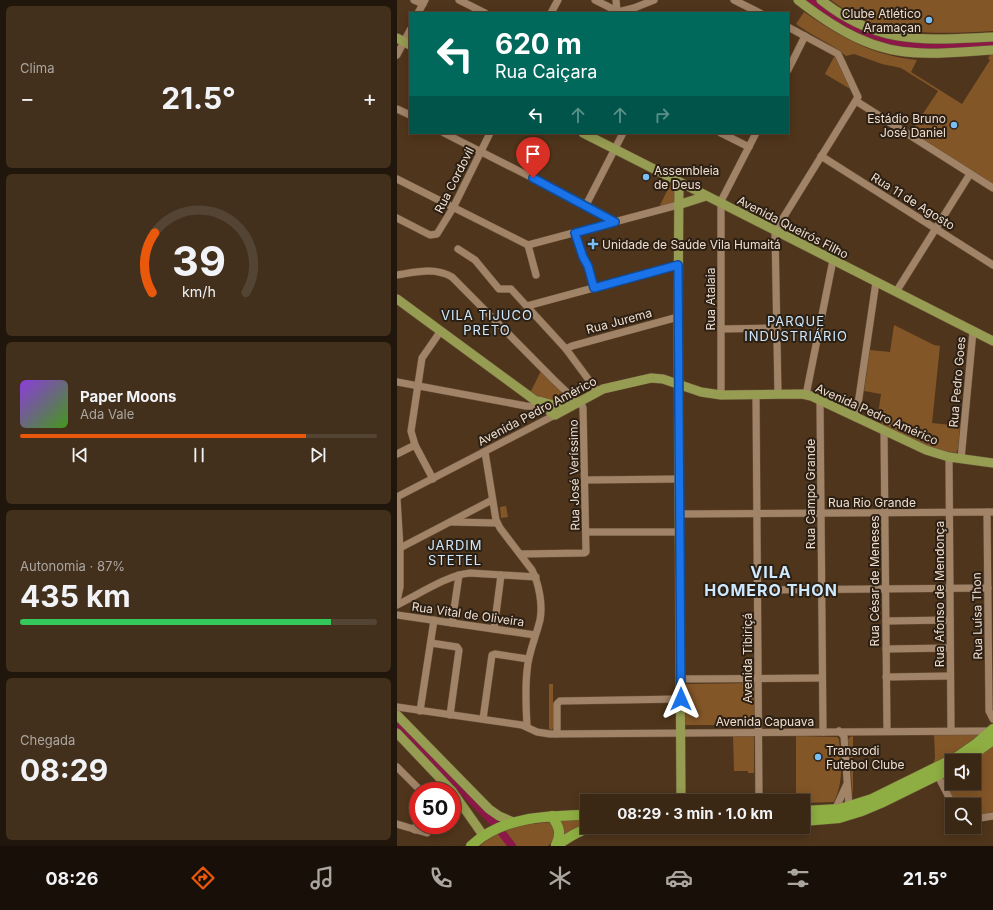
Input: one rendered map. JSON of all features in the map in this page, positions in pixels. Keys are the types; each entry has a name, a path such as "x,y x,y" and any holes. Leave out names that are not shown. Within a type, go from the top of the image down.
{"highway":[{"path":"971,754 993,732"},
{"path":"810,820 831,819 852,810 950,760 993,732"},
{"path":"810,811 852,810 881,803 945,772"},
{"path":"471,846 483,835 513,822 552,816 580,815"},
{"path":"552,816 560,832 556,846"},
{"path":"556,846 580,832"}],"main road":[{"path":"798,0 839,30 857,39 879,47 903,52 924,53 993,50"},
{"path":"821,0 835,11 860,24 879,32 899,37 927,40 993,37"},
{"name":"Avenida Queirós Filho","path":"585,134 993,341"},
{"path":"679,182 678,385 681,794"},
{"path":"678,205 706,196"},
{"path":"397,299 542,407 555,412"},
{"name":"Avenida Pedro Américo","path":"555,412 607,387 651,378 663,379 701,392 721,395 796,393 807,395 926,450 949,457 993,463"},
{"path":"527,396 542,402 555,412"},
{"path":"397,715 489,809 499,816 513,822"},
{"path":"397,733 443,782"},
{"path":"461,804 483,835"}],"street":[{"path":"414,0 424,2 419,12"},
{"path":"459,0 483,12"},
{"path":"552,12 558,0"},
{"path":"595,0 618,12 654,0"},
{"path":"616,0 618,12"},
{"path":"737,1 758,12"},
{"path":"778,394 775,231 856,101 858,94 840,56 834,51 789,28"},
{"path":"397,55 409,32"},
{"path":"789,68 805,36"},
{"path":"856,101 993,188"},
{"path":"397,109 409,115"},
{"path":"446,134 586,205 615,222"},
{"name":"Rua Cordovil","path":"397,218 430,235 435,235 439,232 453,208 490,134"},
{"path":"586,205 622,134"},
{"path":"723,134 749,147"},
{"path":"720,203 756,134"},
{"name":"Rua 11 de Agosto","path":"821,156 993,265"},
{"path":"896,292 970,174"},
{"path":"397,179 527,245 678,205"},
{"name":"Rua Atalaia","path":"720,203 721,395"},
{"path":"575,233 583,257 588,266 594,288"},
{"path":"527,245 536,275"},
{"path":"458,249 475,260 499,290 511,289 566,349 597,391"},
{"path":"807,395 833,260"},
{"path":"527,306 678,265"},
{"path":"397,275 434,271 442,272 452,278 578,402"},
{"path":"856,418 876,282"},
{"name":"Rua Jurema","path":"566,349 678,316"},
{"path":"721,329 777,328"},
{"name":"Rua Pedro Goes","path":"961,459 973,331"},
{"path":"433,479 415,445 411,431 422,358 440,332"},
{"path":"397,382 542,407"},
{"name":"Avenida Tibiriçá","path":"756,395 759,794"},
{"path":"509,402 521,400 527,396"},
{"name":"Rua Campo Grande","path":"820,401 823,732"},
{"name":"Rua José Veríssimo","path":"521,554 584,553 587,550 583,408 578,402"},
{"name":"Avenida Pedro Américo","path":"397,498 485,452 555,412"},
{"name":"Rua César de Meneses","path":"884,431 887,731"},
{"path":"397,454 415,445"},
{"path":"485,452 497,523 521,554 536,577 541,614 528,659 526,672 527,726"},
{"name":"Rua Afonso de Mendonça","path":"949,457 951,731"},
{"path":"586,480 679,479"},
{"path":"397,498 400,548 400,587 397,601"},
{"path":"400,548 492,500"},
{"name":"Rua Rio Grande","path":"679,514 990,512"},
{"name":"Rua Luísa Thon","path":"990,512 988,588 989,711 993,719"},
{"path":"449,522 497,523"},
{"path":"587,532 679,532"},
{"path":"397,605 459,575 470,573 536,577"},
{"path":"452,623 459,575"},
{"path":"494,629 501,575"},
{"path":"757,590 988,588"},
{"name":"Rua Vital de Oliveira","path":"397,615 535,635"},
{"path":"420,710 434,620"},
{"path":"886,621 950,620"},
{"path":"431,643 457,647 459,650 450,715"},
{"path":"886,649 950,648"},
{"path":"483,719 492,655 495,654 528,659"},
{"path":"886,677 950,676"},
{"path":"681,679 822,678"},
{"path":"557,734 557,704 559,701 681,699"},
{"name":"Avenida Capuava","path":"397,707 527,726 537,732 557,734 759,732 844,733 887,731 993,732"},
{"path":"844,733 847,784 852,810"},
{"path":"397,767 412,782"},
{"path":"938,776 949,798"},
{"path":"835,810 842,798 847,784"},
{"path":"981,818 993,816"},
{"path":"397,824 409,828"}],"shaded area":[{"name":"Clube Atlético Aramaçan","path":"831,0 993,0 993,31 929,33 908,31 868,21 849,12"},
{"name":"Estádio Bruno José Daniel","path":"804,12 844,37 872,50 901,58 917,60 911,72 962,104 990,60 988,58 993,53 993,185 911,132 938,91 901,68 882,64 854,54 846,56 796,24"},
{"path":"835,55 852,90 825,74"},
{"path":"671,183 675,187 676,202 659,207"},
{"path":"894,325 934,345 940,346 932,423 960,426 958,449 956,453 935,449 925,445 877,421 881,394 864,391 870,350 890,352"},
{"path":"541,371 571,400 553,403 529,395"},
{"path":"506,506 508,517 501,518 500,507"},
{"path":"755,683 755,725 685,725 685,684"},
{"path":"549,684 553,684 552,730 549,729"},
{"path":"934,733 981,734 952,754 945,754 945,758 933,765 935,758"},
{"path":"733,736 753,736 754,773 748,773 748,771 734,771"},
{"name":"Transrodi Futebol Clube","path":"796,736 837,737 839,739 841,779 834,802 810,803 810,794 796,794"},
{"path":"853,736 853,798 848,740"},
{"path":"993,745 993,812 981,815 981,798 952,798 948,790 981,790 981,754"},
{"path":"887,763 905,763 904,768 887,768"},
{"path":"945,776 945,784 942,778"},
{"path":"580,819 580,827 563,835 558,820"},
{"path":"550,822 553,825 555,834 553,840 548,846 480,846 505,830 530,824"}],"waterway":[{"path":"810,0 844,24 862,33 882,40 923,46 952,46 993,43"},
{"path":"397,724 493,822"},
{"path":"502,833 512,846"}],"place":[{"name":"Clube Atlético Aramaçan","path":"929,20"},
{"name":"Estádio Bruno José Daniel","path":"954,125"},
{"name":"Assembleia de Deus","path":"646,177"},
{"name":"Unidade de Saúde Vila Humaitá","path":"593,244"},
{"name":"Transrodi Futebol Clube","path":"818,757"}],"district":[{"name":"VILA TIJUCO PRETO","path":"487,322"},
{"name":"PARQUE INDUSTRIÁRIO","path":"796,328"},
{"name":"JARDIM STETEL","path":"455,552"},
{"name":"VILA HOMERO THON","path":"771,581"}],"route":[{"path":"533,178 586,205 615,222 575,233 583,257 588,266 594,288 678,265 681,699"}]}
